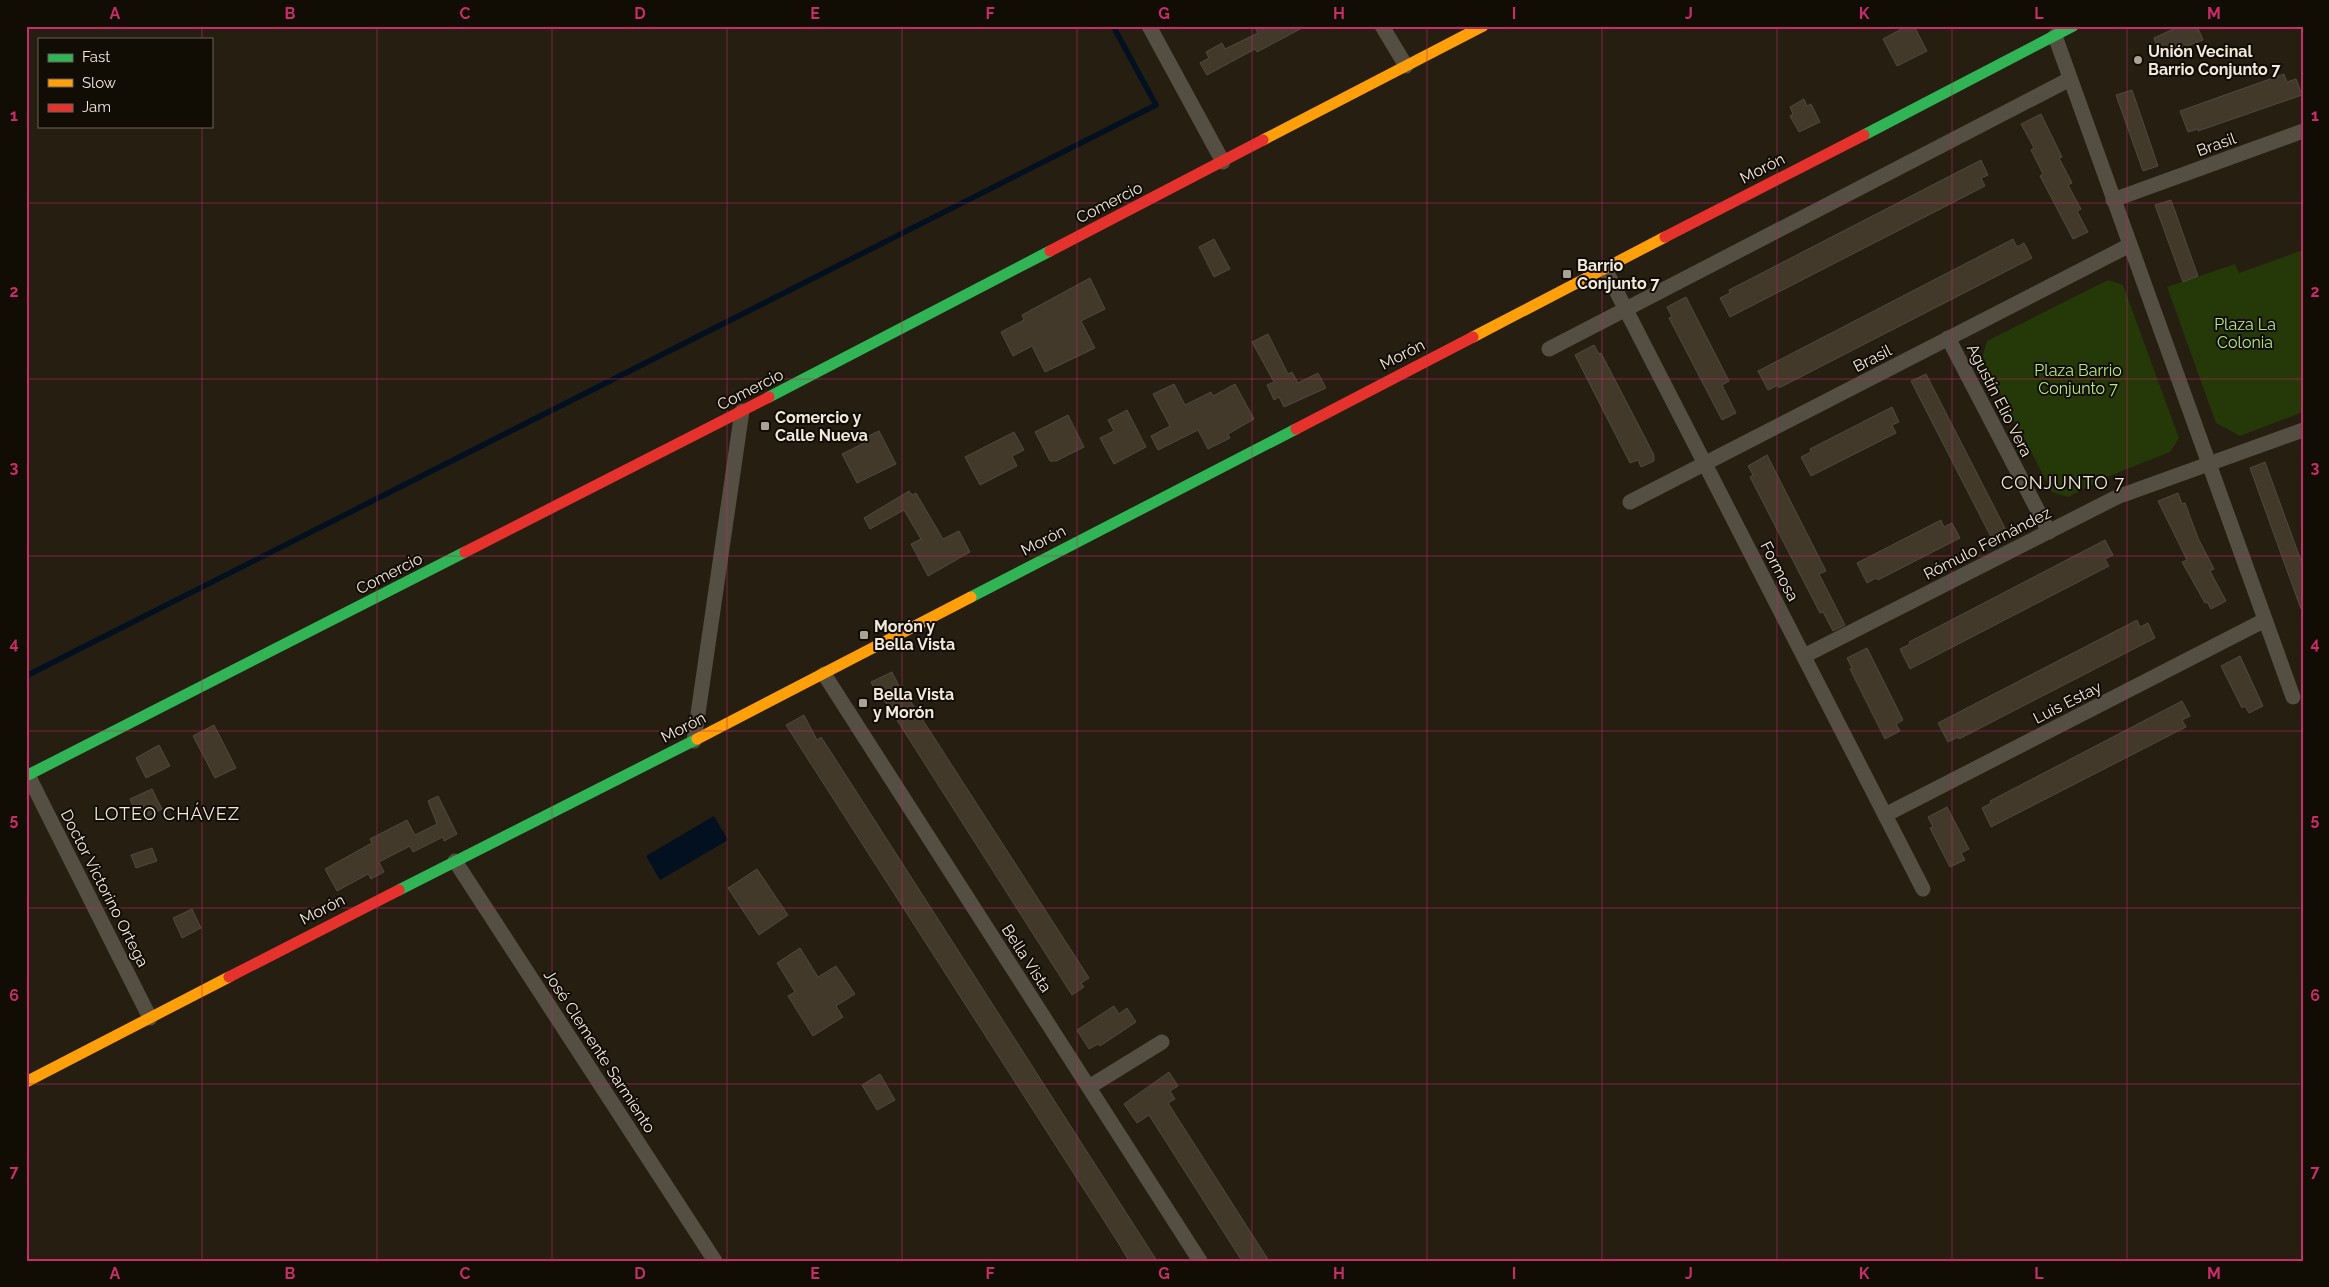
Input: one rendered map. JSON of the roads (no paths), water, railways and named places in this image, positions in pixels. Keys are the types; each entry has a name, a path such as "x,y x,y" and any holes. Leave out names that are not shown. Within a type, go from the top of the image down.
{"street":[{"path":"1149,26 1222,162"},
{"path":"1382,26 1406,66"},
{"name":"Comercio","path":"27,776 742,411 1484,26"},
{"name":"Morón","path":"26,1082 824,674 2073,26"},
{"path":"2055,36 2293,697"},
{"path":"1549,349 2070,79"},
{"name":"Brasil","path":"2113,200 2303,131"},
{"name":"Brasil","path":"1630,502 2130,245"},
{"name":"Formosa","path":"1605,269 1923,889"},
{"name":"Agustín Elio Vera","path":"1948,338 2049,532"},
{"path":"694,741 742,411"},
{"name":"Rómulo Fernández","path":"1804,656 2117,497 2303,430"},
{"name":"Luis Estay","path":"1885,816 2265,620"},
{"name":"Bella Vista","path":"824,674 1200,1261"},
{"name":"Doctor Victorino Ortega","path":"27,776 150,1018"},
{"name":"José Clemente Sarmiento","path":"455,861 715,1261"},
{"path":"1089,1087 1162,1042"}],"water":[{"path":"714,816 728,840 660,880 646,856"}],"waterway":[{"path":"26,676 1156,105 1113,26"}],"place":[{"name":"Unión Vecinal Barrio Conjunto 7","path":"2138,60"},
{"name":"Barrio Conjunto 7","path":"1567,274"},
{"name":"Comercio y Calle Nueva","path":"765,426"},
{"name":"Morón y Bella Vista","path":"864,635"},
{"name":"Bella Vista y Morón","path":"863,703"}],"district":[{"name":"CONJUNTO 7","path":"2063,483"},
{"name":"LOTEO CHÁVEZ","path":"167,814"}],"park label":[{"name":"Plaza La Colonia","path":"2245,333"},
{"name":"Plaza Barrio Conjunto 7","path":"2078,379"}]}
